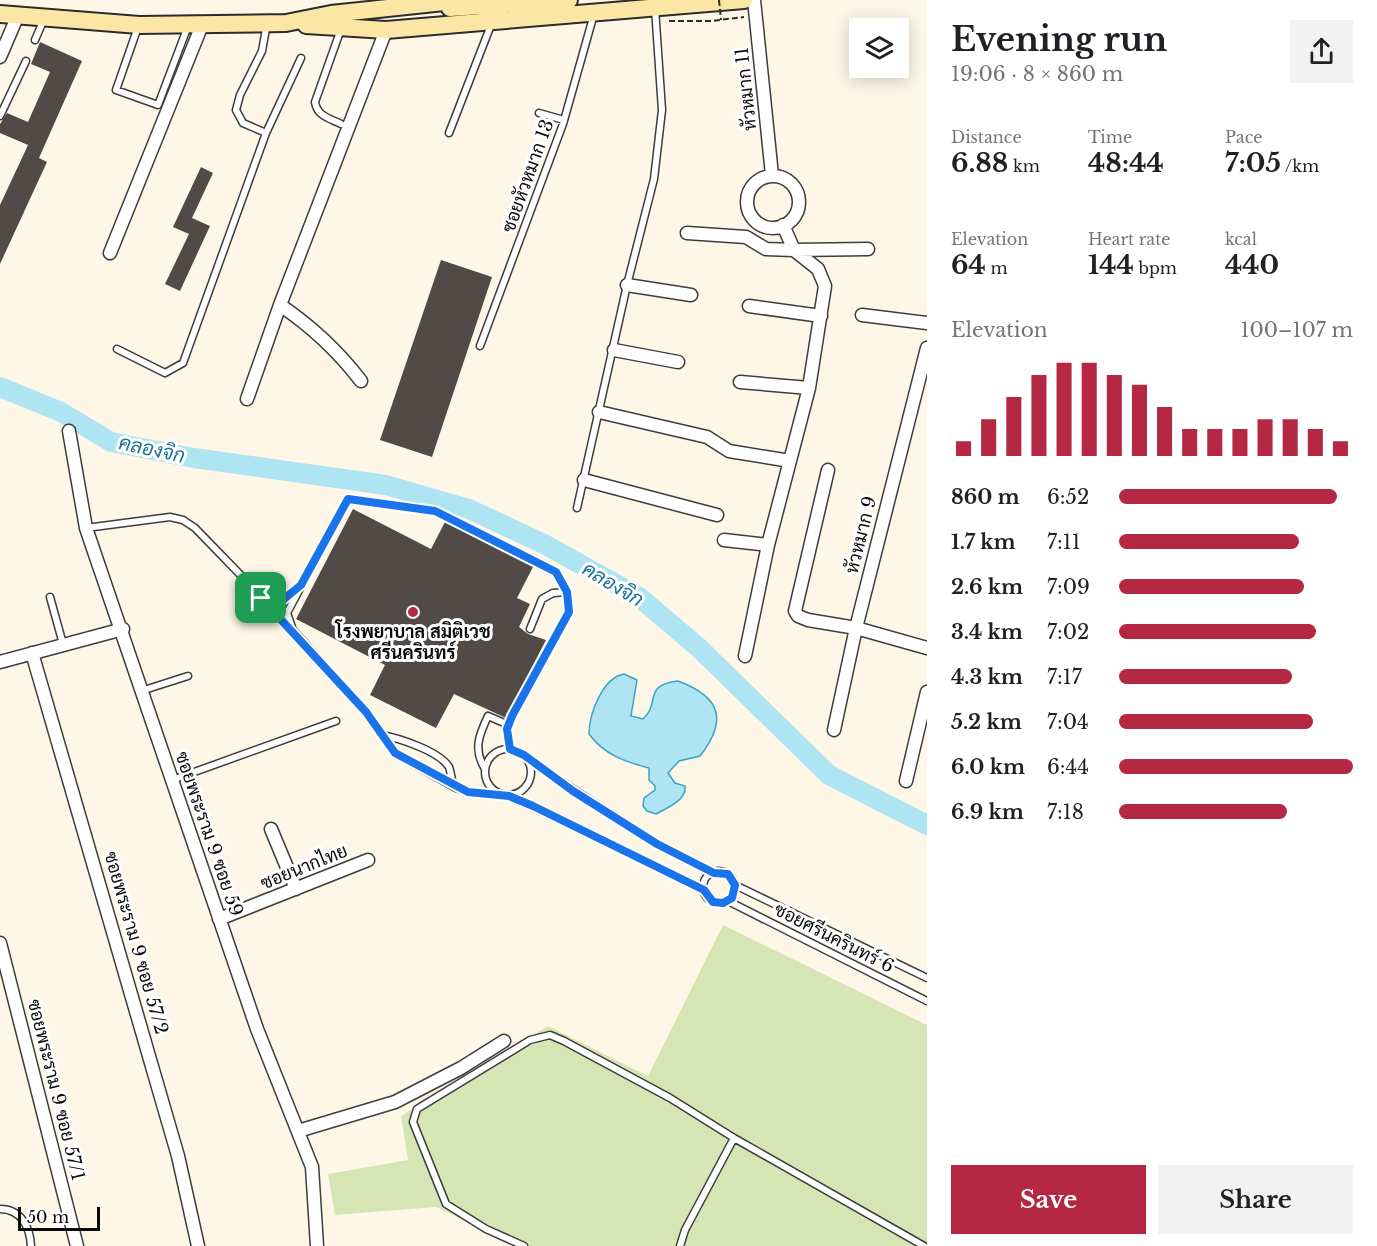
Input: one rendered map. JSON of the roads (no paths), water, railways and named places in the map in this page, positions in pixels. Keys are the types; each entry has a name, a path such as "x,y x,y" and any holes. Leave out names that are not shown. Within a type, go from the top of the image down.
{"main road":[{"path":"286,23 331,14 463,0"},
{"path":"419,5 474,7 569,0"},
{"path":"0,14 139,25 286,23 386,30 594,13 654,14 744,0"}],"street":[{"name":"หัวหมาก 11","path":"754,0 772,175"},
{"path":"0,57 18,15"},
{"path":"110,253 195,25"},
{"path":"248,399 280,305 386,30"},
{"path":"772,175 788,181 798,195 796,212 783,225 767,227 759,224 753,219 746,204 750,188 763,177 772,175"},
{"path":"745,656 768,545 809,388 825,286 818,269 794,250 783,225"},
{"path":"687,233 746,237 766,249 868,249"},
{"path":"627,285 691,295"},
{"path":"280,305 322,338 361,381"},
{"path":"749,306 821,316"},
{"path":"862,315 927,323"},
{"name":"หัวหมาก 9","path":"834,730 856,628 927,348"},
{"path":"614,350 678,362"},
{"path":"740,382 809,388"},
{"path":"599,412 707,436 729,451 790,461"},
{"name":"ซอยพระราม 9 ซอย 59","path":"69,431 86,528 123,629 171,780 257,1029 312,1167 317,1246"},
{"path":"828,470 795,611 798,616 808,620 856,628 927,648"},
{"path":"584,480 717,515"},
{"path":"724,540 768,545"},
{"path":"0,662 123,629"},
{"name":"ซอยพระราม 9 ซอย 57/2","path":"32,652 187,1188 198,1246"},
{"path":"906,781 927,692"},
{"path":"271,829 296,889"},
{"name":"ซอยนากไทย","path":"219,919 368,860"},
{"name":"ซอยพระราม 9 ซอย 57/1","path":"0,943 77,1246"},
{"path":"298,1131 395,1102 461,1068 504,1041"}],"lane":[{"name":"ซอยหัวหมาก 13","path":"480,346 531,214 564,120 594,13"},
{"path":"577,508 627,285 654,179 662,110 654,14"},
{"path":"35,40 45,18"},
{"path":"266,133 243,123 236,110 262,51 267,23"},
{"path":"449,133 492,23"},
{"path":"139,25 116,90 158,105 195,25"},
{"path":"341,124 316,110 315,102 342,28"},
{"path":"117,349 165,373 183,363 266,133 301,58"},
{"path":"0,116 26,61"},
{"path":"539,114 564,120"},
{"path":"293,630 287,613 348,499 420,508 446,516 544,564 556,572 567,592 569,612 509,725 507,738 510,749"},
{"path":"86,528 170,517 183,520 195,528 293,630 366,712 395,753 468,792 509,796 704,890 706,878 714,873"},
{"path":"261,598 284,599 301,585"},
{"path":"530,629 542,599 553,593 567,592"},
{"path":"50,597 63,644"},
{"path":"141,690 188,676"},
{"path":"500,794 488,784 485,769 478,758 477,743 488,716 509,725"},
{"path":"171,780 336,721"},
{"path":"381,735 402,739 444,762 450,769 453,786"},
{"path":"485,769 491,756 503,749 518,751 657,844 714,873"},
{"path":"509,796 524,790 529,783 532,776 529,760"},
{"name":"ซอยศรีนครินทร์ 6","path":"714,873 728,874 735,885 927,978"},
{"path":"728,901 734,894 735,885"},
{"name":"ซอยศรีนครินทร์ 6","path":"704,890 713,902 728,901 927,1001"},
{"path":"524,1246 486,1229 446,1204 413,1122 417,1109 530,1040 550,1035 670,1098 734,1138 924,1246"},
{"path":"680,1246 685,1230 734,1138"},
{"path":"0,1209 10,1209 23,1218 32,1246"}],"water":[{"path":"624,674 637,680 631,716 643,719 660,686 678,681 704,694 716,711 717,721 714,731 700,756 679,761 668,773 675,783 685,786 683,795 675,803 656,814 647,811 643,806 644,798 655,790 655,786 649,780 649,768 624,760 609,752 589,734 591,717 598,698 609,682"}],"waterway":[{"name":"คลองจิก","path":"0,387 61,412 111,442 194,458 386,485 469,509 544,544 639,597 698,647 829,775 927,825"}],"place":[{"name":"โรงพยาบาล สมิติเวช ศรีนครินทร์","path":"413,612"}]}
